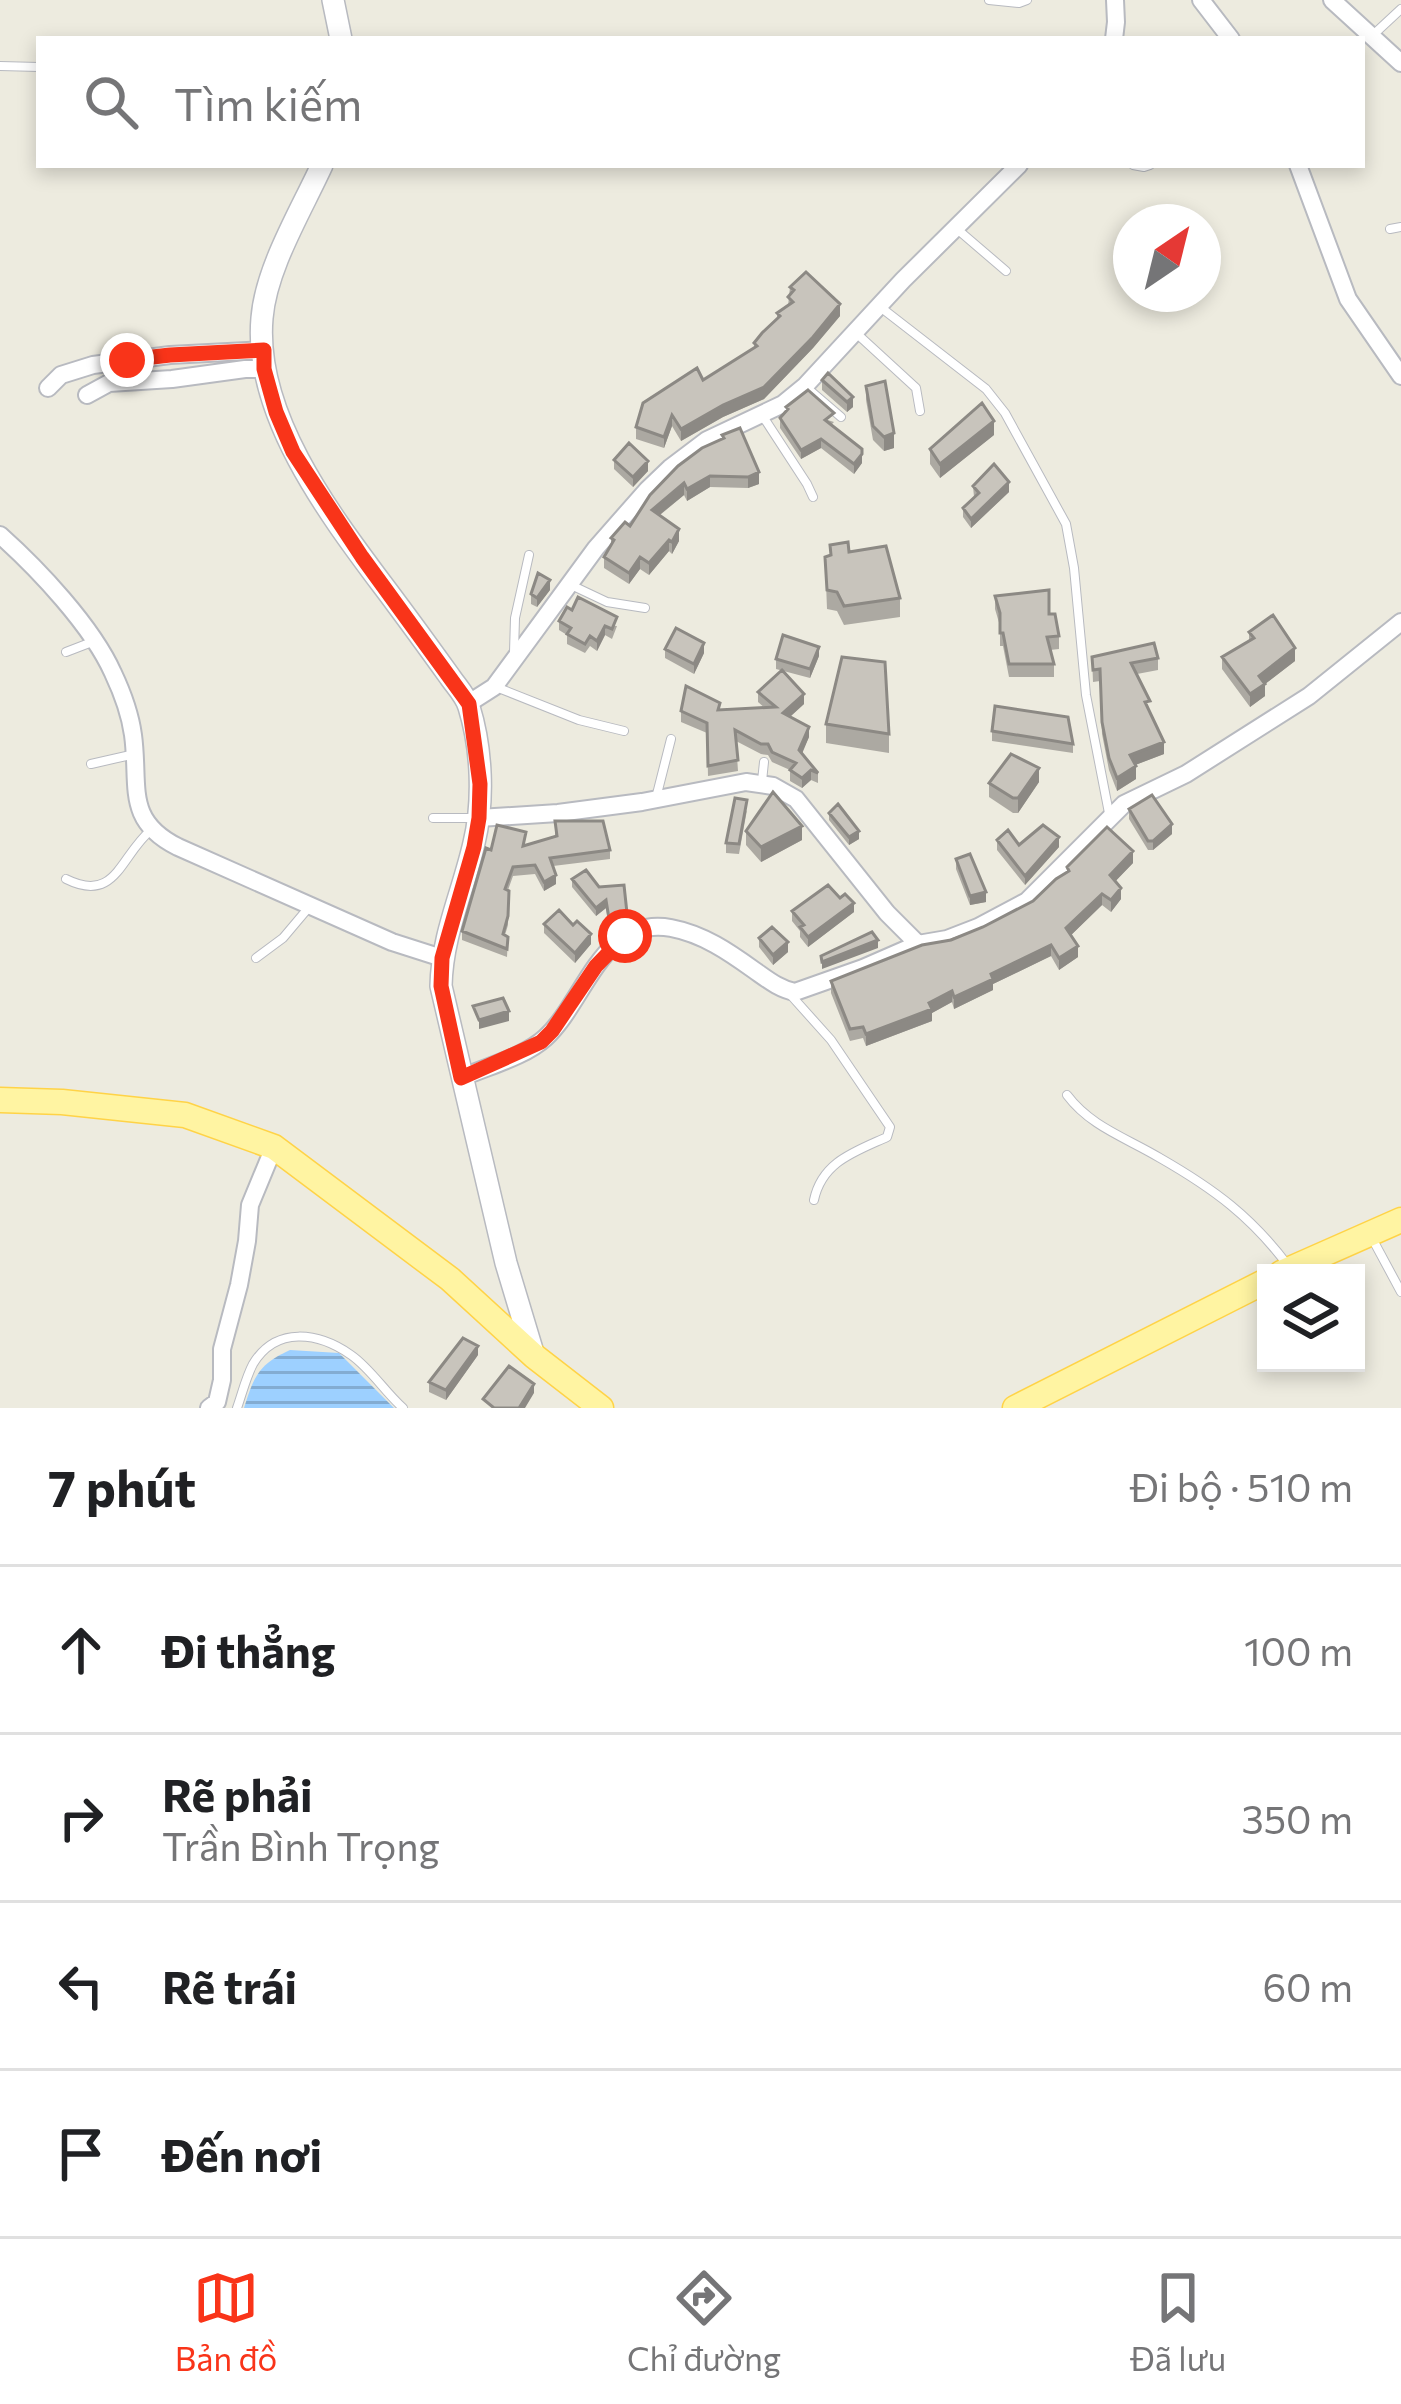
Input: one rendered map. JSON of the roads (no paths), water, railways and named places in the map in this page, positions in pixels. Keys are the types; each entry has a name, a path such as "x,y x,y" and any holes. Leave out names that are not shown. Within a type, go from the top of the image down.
{"main road":[{"path":"0,1100 185,1115 274,1147 450,1279 601,1408"},
{"path":"1301,1264 1401,1220"},
{"path":"1015,1408 1257,1286"}],"street":[{"path":"333,0 340,36"},
{"path":"1114,36 1115,0"},
{"path":"1202,0 1229,36"},
{"path":"1332,0 1401,63"},
{"path":"321,168 270,280 262,320 264,360 276,412 293,452 469,704 480,784 479,818 442,958 441,986 506,1263 534,1355"},
{"path":"469,704 494,687 596,548 670,468 707,440 783,404 805,386 878,305 1016,168"},
{"path":"1299,168 1348,298 1401,376"},
{"path":"48,388 61,375 93,365 170,355 264,360"},
{"path":"87,395 109,383 172,380 245,369 264,360"},
{"path":"0,536 42,576 112,671 128,707 140,811 151,830 178,848 392,942 442,958"},
{"path":"461,1078 541,1042 612,947 649,927 694,934 795,992 918,944 962,933 1027,901 1124,804 1186,774 1309,696 1401,622"},
{"path":"479,818 656,800 746,782 773,785 796,799 887,913 918,944"},
{"path":"209,1408 217,1402 223,1380 222,1349 239,1285 250,1205 274,1147"}],"lane":[{"path":"988,0 1027,0"},
{"path":"1372,35 1401,9"},
{"path":"0,66 36,67"},
{"path":"1390,230 1401,227"},
{"path":"956,228 1006,271"},
{"path":"878,305 986,389 1005,413 1066,524 1086,695 1110,819"},
{"path":"854,331 916,388 920,412"},
{"path":"805,386 841,417"},
{"path":"761,414 813,497"},
{"path":"514,659 515,618 530,555"},
{"path":"569,584 607,602 645,608"},
{"path":"66,652 94,641"},
{"path":"494,687 579,720 624,731"},
{"path":"656,800 671,739"},
{"path":"91,764 135,754"},
{"path":"762,783 764,762"},
{"path":"433,818 479,818"},
{"path":"66,879 93,888 106,884 151,830"},
{"path":"256,958 283,938 310,905"},
{"path":"787,991 831,1040 890,1127 887,1137 826,1171 814,1200"},
{"path":"1067,1095 1088,1119 1236,1207 1265,1234 1282,1264"},
{"path":"1369,1233 1401,1292"},
{"path":"237,1408 253,1365 270,1343 295,1334 325,1341 353,1356 403,1408"}],"water":[{"path":"290,1350 339,1353 394,1408 244,1408 259,1372"}]}
